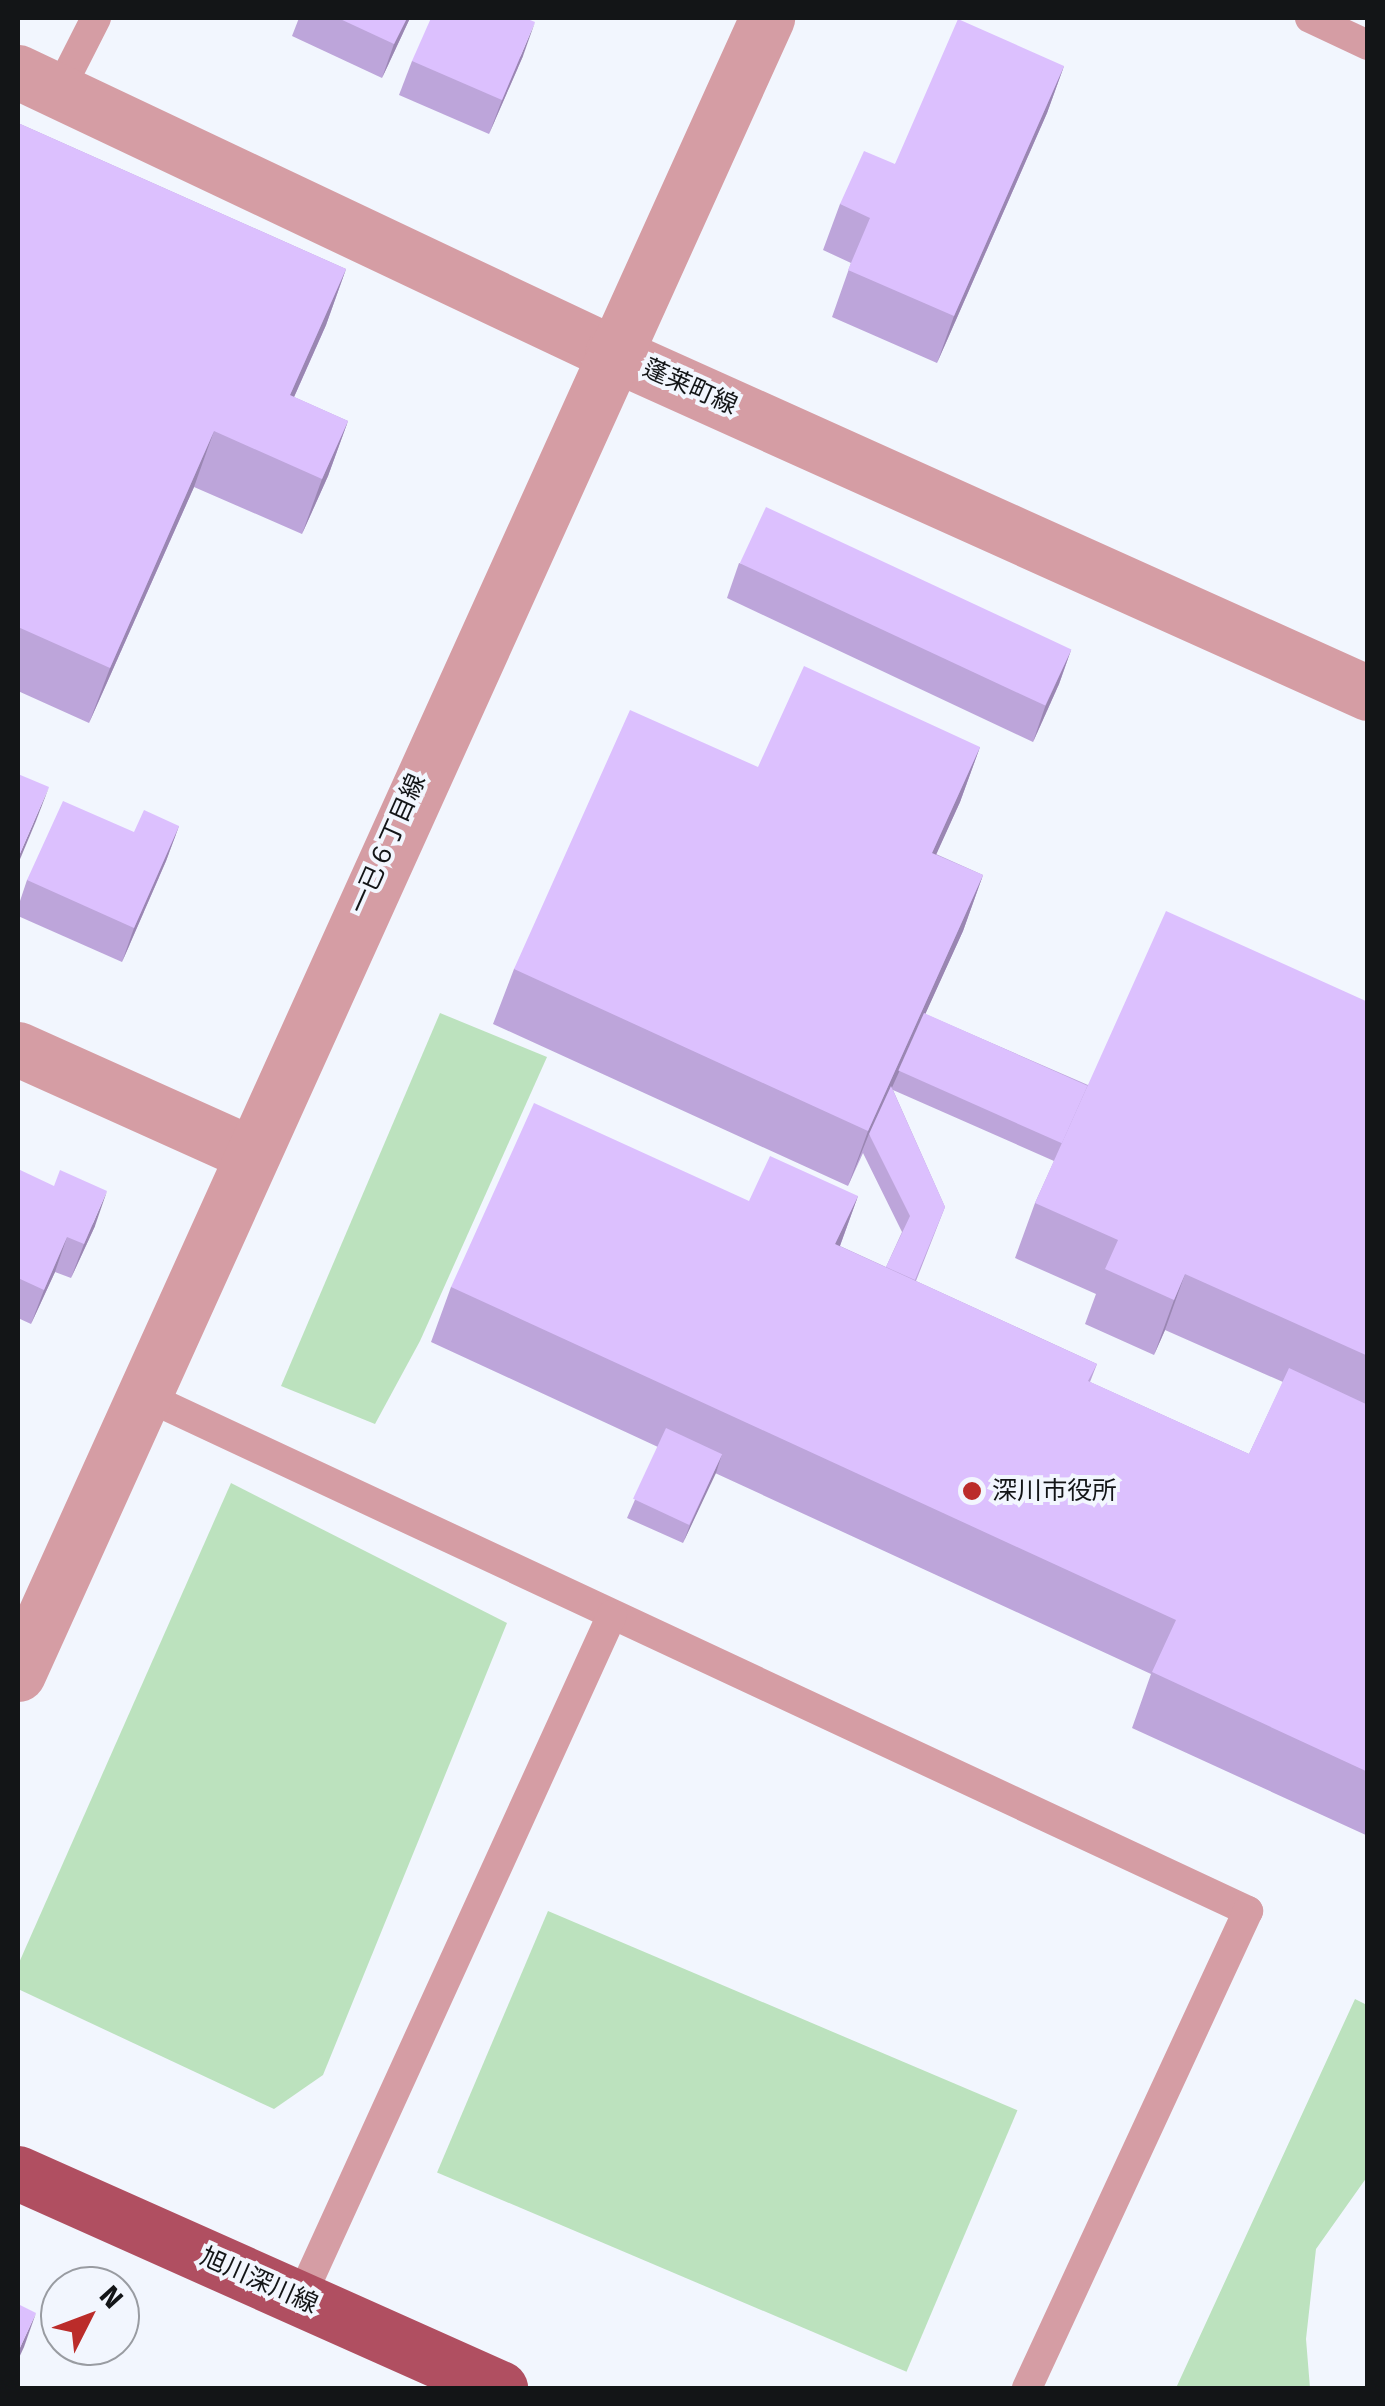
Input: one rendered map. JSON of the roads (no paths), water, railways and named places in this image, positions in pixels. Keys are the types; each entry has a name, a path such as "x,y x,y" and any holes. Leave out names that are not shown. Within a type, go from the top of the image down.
{"main road":[{"name":"旭川深川線","path":"18,2172 500,2388"}],"street":[{"name":"一已６丁目線","path":"18,1674 249,1153 767,18"},
{"name":"蓬莱町線","path":"38,82 612,353 1368,694"},
{"path":"18,1048 249,1153"}],"lane":[{"path":"38,82 96,18"},
{"path":"1310,18 1368,44"},
{"path":"141,1394 1248,1911 1027,2388"},
{"path":"300,2299 612,1614"}],"place":[{"name":"深川市役所","path":"972,1491"}]}
